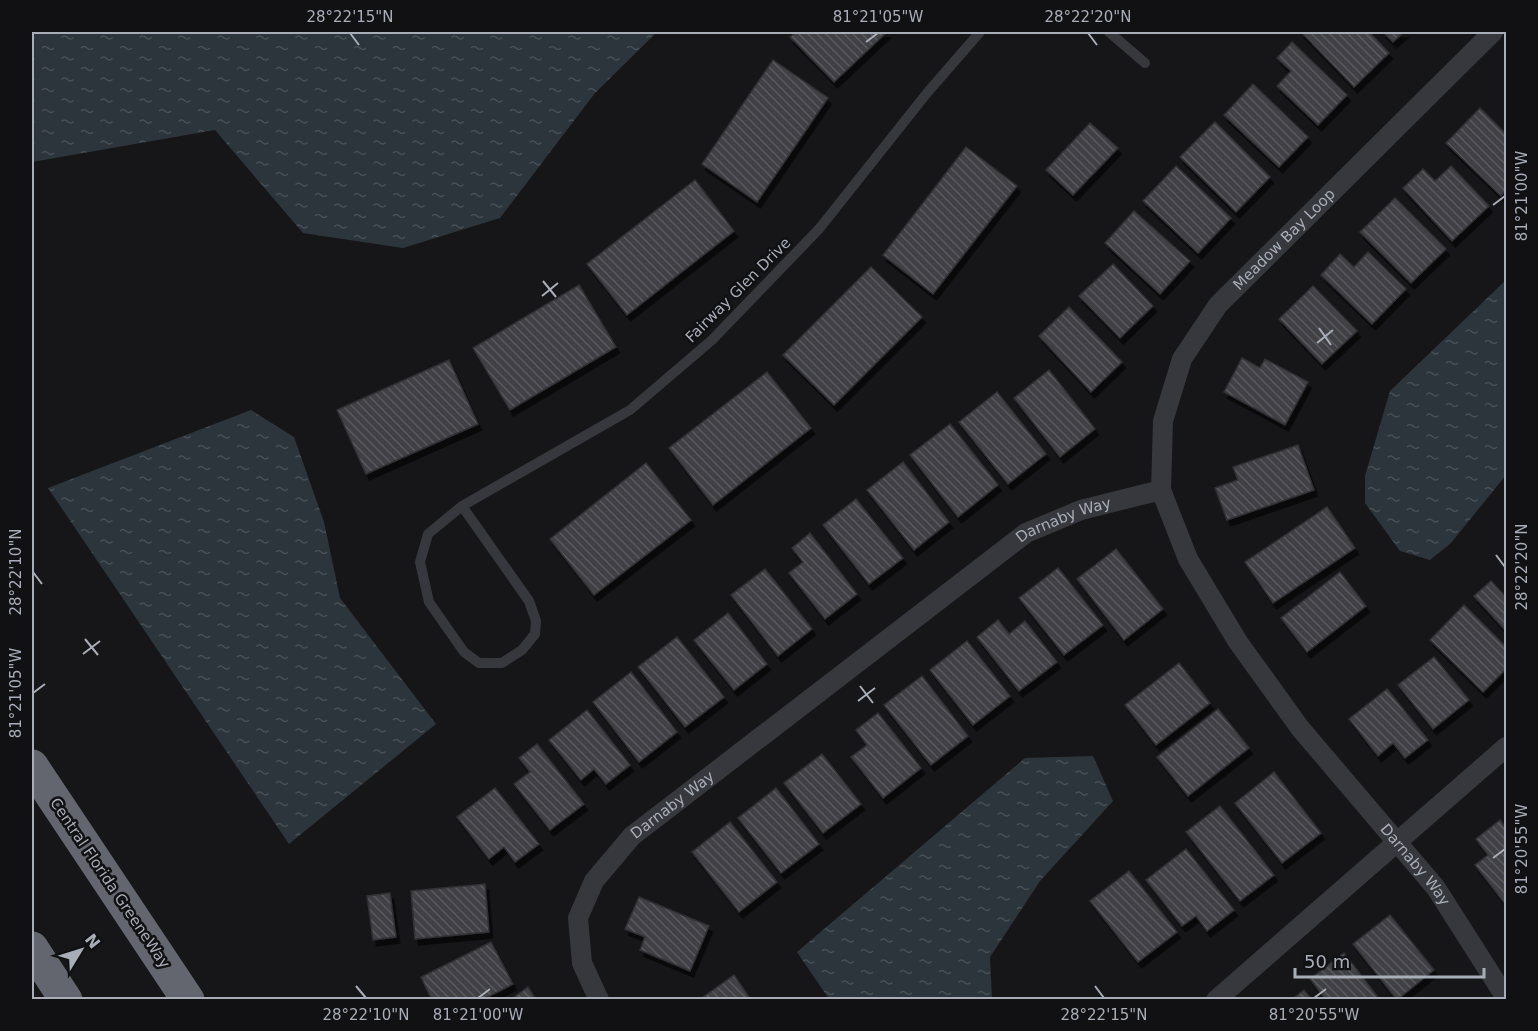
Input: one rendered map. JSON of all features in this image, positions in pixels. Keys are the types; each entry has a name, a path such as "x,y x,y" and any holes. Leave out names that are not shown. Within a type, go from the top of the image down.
{"highway":[{"name":"Central Florida GreeneWay","path":"32,766 188,999"},
{"path":"32,948 66,999"}],"street":[{"name":"Meadow Bay Loop","path":"1161,490 1163,421 1182,358 1218,305 1493,32"},
{"name":"Darnaby Way","path":"599,999 582,963 578,918 594,881 632,836 1026,532 1082,510 1161,490 1188,559 1238,642 1300,728 1436,888 1506,998"},
{"path":"1216,999 1506,747"}],"lane":[{"name":"Fairway Glen Drive","path":"462,506 529,602 536,621 535,634 522,650 502,663 479,663 464,652 429,602 420,562 428,534 462,506 630,410 712,340 819,229 927,93 980,32"},
{"path":"1109,32 1145,63"}],"water":[{"path":"32,32 657,32 595,93 500,218 403,248 303,233 215,130 32,162"},
{"path":"1506,280 1506,475 1451,543 1430,560 1400,551 1365,503 1365,476 1390,391"},
{"path":"251,410 294,437 324,522 340,598 436,724 289,844 48,488"},
{"path":"1093,756 1113,801 1040,881 990,957 992,999 829,999 797,952 1025,758"}],"building":[{"path":"796,32 887,32 834,82 790,37"},
{"path":"1301,32 1369,32 1389,53 1354,87"},
{"path":"1383,32 1404,32 1393,42"},
{"path":"1292,42 1347,95 1318,125 1277,86 1291,71 1277,58"},
{"path":"773,60 828,98 757,202 702,164"},
{"path":"1253,84 1308,137 1279,167 1224,115"},
{"path":"1480,108 1506,134 1506,190 1501,196 1446,143"},
{"path":"1215,122 1270,177 1236,212 1180,157"},
{"path":"1090,123 1118,148 1073,195 1046,170"},
{"path":"966,147 1017,186 933,294 883,255"},
{"path":"1176,166 1231,218 1198,253 1143,201"},
{"path":"1451,166 1489,206 1452,241 1403,188 1423,169 1435,181"},
{"path":"695,180 734,231 627,315 587,264"},
{"path":"1395,198 1446,249 1411,283 1360,232"},
{"path":"1134,211 1190,261 1160,294 1105,243"},
{"path":"1368,252 1406,289 1372,324 1321,275 1340,254 1354,267"},
{"path":"1113,264 1153,306 1120,338 1079,296"},
{"path":"871,267 922,317 834,405 783,355"},
{"path":"579,285 616,347 510,410 473,348"},
{"path":"1313,286 1357,331 1322,364 1279,319"},
{"path":"1069,307 1122,362 1091,392 1039,336"},
{"path":"1242,358 1260,368 1265,359 1308,382 1285,425 1224,392"},
{"path":"449,360 478,424 366,474 337,410"},
{"path":"1049,370 1095,429 1060,457 1014,398"},
{"path":"767,372 811,428 713,505 669,448"},
{"path":"997,392 1046,454 1008,484 959,422"},
{"path":"950,424 998,485 958,517 910,455"},
{"path":"1298,445 1314,490 1227,520 1215,488 1238,480 1233,467"},
{"path":"903,462 949,522 914,550 867,490"},
{"path":"646,463 691,520 594,595 550,539"},
{"path":"856,499 903,558 869,584 823,525"},
{"path":"1327,507 1355,548 1273,603 1245,562"},
{"path":"810,533 857,594 825,619 789,573 803,562 792,548"},
{"path":"1116,549 1163,609 1124,640 1077,579"},
{"path":"1058,568 1103,625 1064,655 1019,598"},
{"path":"765,569 812,629 778,656 731,595"},
{"path":"1340,572 1366,606 1307,652 1281,618"},
{"path":"1491,581 1504,595 1506,593 1506,631 1474,596"},
{"path":"1464,605 1506,647 1506,669 1483,692 1430,640"},
{"path":"728,613 767,664 734,690 694,640"},
{"path":"998,620 1009,634 1025,621 1057,662 1019,691 977,637"},
{"path":"677,637 724,697 685,727 638,667"},
{"path":"967,641 1010,696 973,725 930,670"},
{"path":"1434,657 1469,700 1433,729 1398,685"},
{"path":"1179,663 1210,703 1156,745 1125,705"},
{"path":"631,672 677,732 639,762 593,702"},
{"path":"922,676 968,736 931,765 884,705"},
{"path":"1387,689 1428,740 1405,758 1393,743 1378,756 1349,719"},
{"path":"1218,709 1249,748 1188,796 1157,757"},
{"path":"587,710 630,765 606,784 594,769 581,780 549,740"},
{"path":"878,713 921,768 883,798 851,757 867,745 856,730"},
{"path":"537,744 584,804 550,830 514,784 530,772 519,758"},
{"path":"822,754 861,804 823,833 784,783"},
{"path":"1274,772 1321,833 1282,863 1235,803"},
{"path":"495,788 539,844 515,862 504,847 489,859 457,817"},
{"path":"776,788 819,844 781,873 738,818"},
{"path":"1220,806 1274,875 1240,901 1186,832"},
{"path":"1500,820 1506,829 1506,905 1475,865 1488,855 1476,839"},
{"path":"730,822 777,882 739,912 692,852"},
{"path":"1186,849 1234,910 1207,931 1196,916 1182,926 1146,880"},
{"path":"1129,871 1177,932 1138,962 1090,901"},
{"path":"485,884 489,932 415,939 411,891"},
{"path":"390,893 396,937 373,940 367,896"},
{"path":"639,897 709,926 690,971 640,950 645,937 625,929"},
{"path":"1390,915 1434,970 1397,1000 1353,944"},
{"path":"491,942 513,984 482,1000 432,1000 421,977"},
{"path":"1344,953 1380,1000 1326,1000 1310,979"},
{"path":"734,975 751,1000 699,1000"},
{"path":"528,987 536,1000 510,1000"},
{"path":"1304,990 1312,1000 1291,1000"}]}
